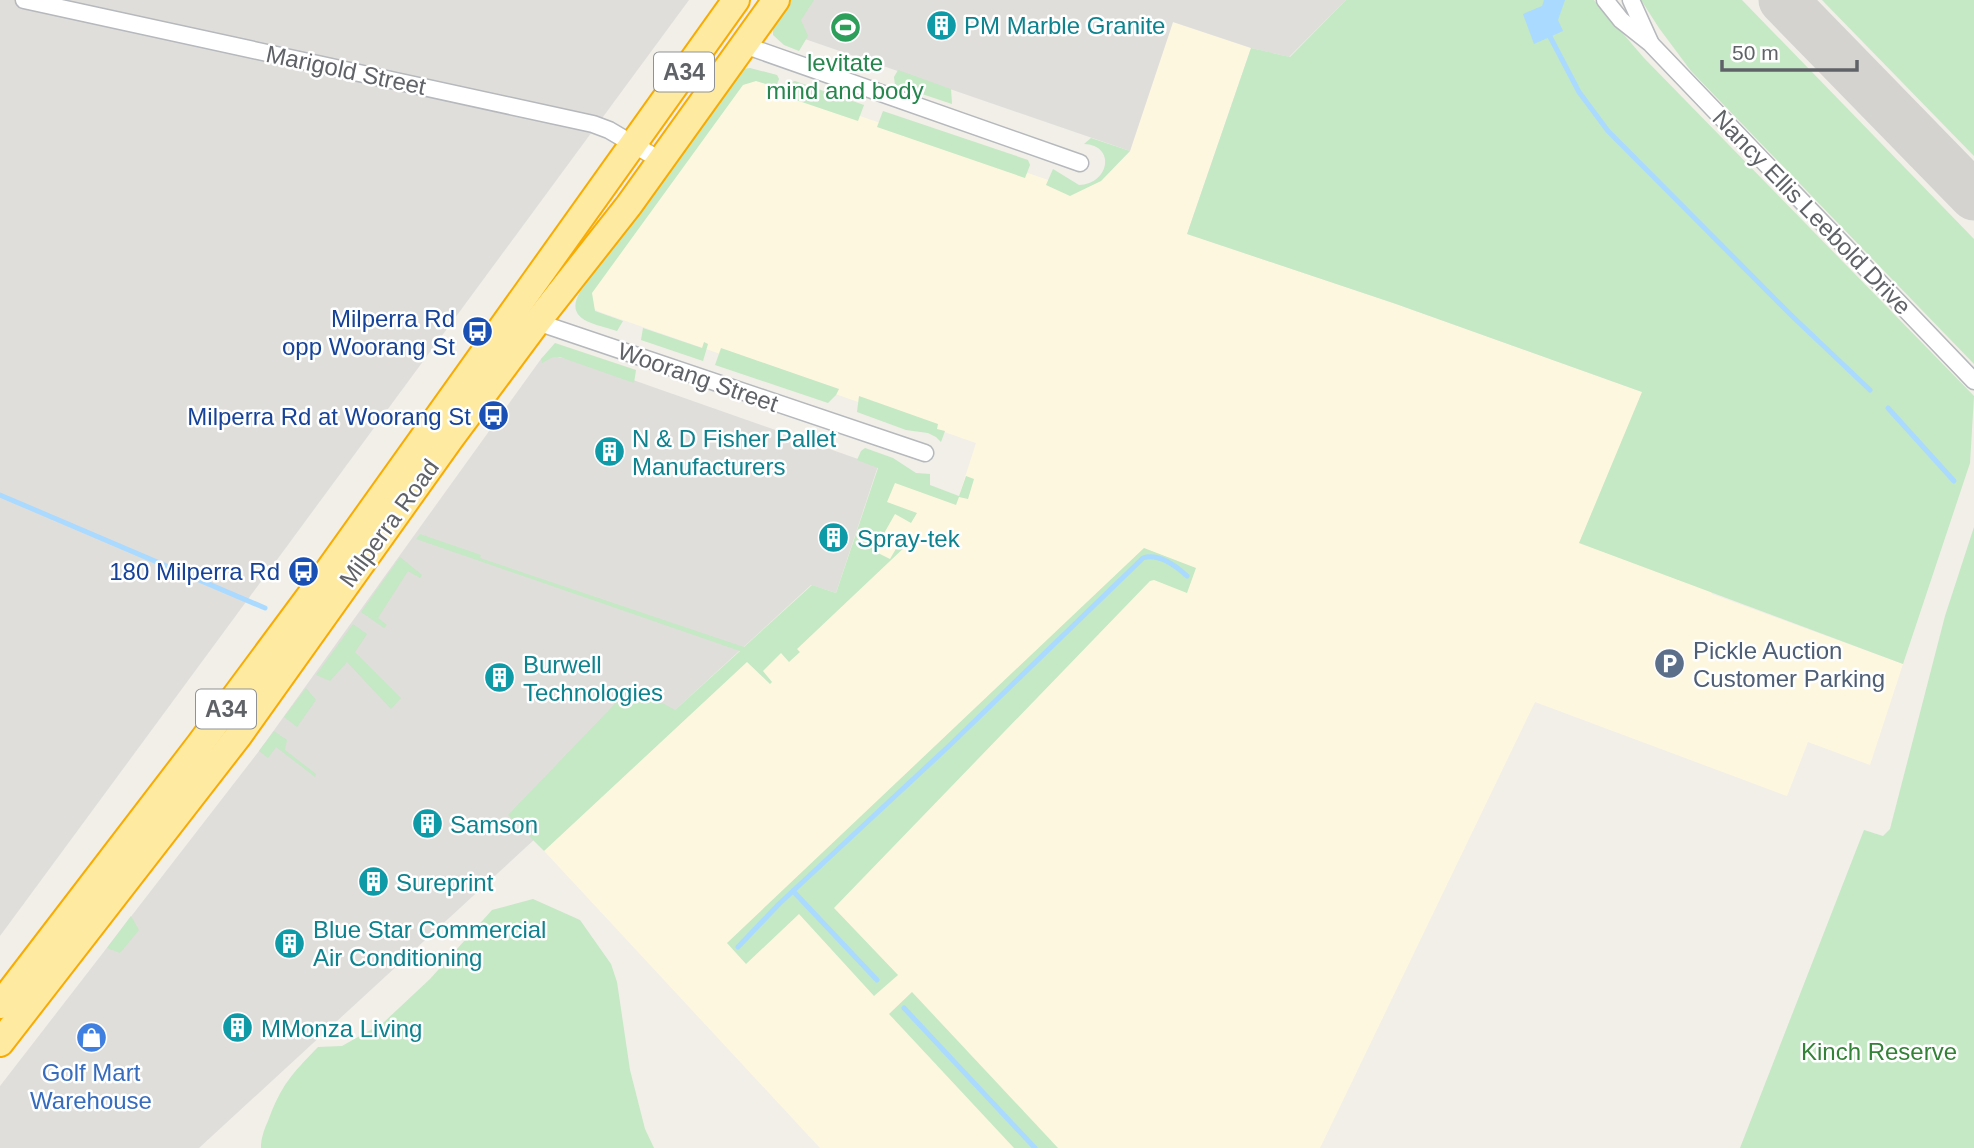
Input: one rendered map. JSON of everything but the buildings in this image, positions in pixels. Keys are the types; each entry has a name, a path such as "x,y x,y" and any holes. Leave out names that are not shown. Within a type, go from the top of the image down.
{"highway":[{"name":"Milperra Road","path":"0,1005 297,614 736,0"},
{"name":"Milperra Road","path":"0,1043 239,735 365,556 537,322 629,205 776,0"}],"street":[{"name":"Marigold Street","path":"24,0 593,124 660,160"},
{"name":"Nancy Ellis Leebold Drive","path":"1605,0 1621,20 1650,43 1974,381"},
{"name":"Nancy Ellis Leebold Drive","path":"1631,0 1650,43"},
{"path":"744,45 1080,163"},
{"name":"Woorang Street","path":"512,313 925,453"}],"shaded area":[{"path":"0,0 689,0 0,936"},
{"path":"799,0 1346,0 1289,57 1251,48 1173,22 1130,151 802,38"},
{"path":"1173,22 1251,48 1187,234 1396,304 1642,392 1712,594 1903,664 1870,765 1808,742 1787,796 1535,702 1320,1148 820,1148 534,840 812,585 836,593 879,467 959,496 976,443 600,312 594,309 590,295 737,87 748,78 1072,188 1071,194 1101,181 1130,151"},
{"path":"547,355 579,361 878,466 836,593 811,585 199,1148 0,1148 0,1086 259,751 541,359"}],"green space":[{"path":"788,0 814,0 801,20 808,36 799,51 784,45 773,35 773,26"},
{"path":"1346,0 1594,0 1644,58 1974,396 1970,463 1903,664 1579,543 1642,392 1396,304 1187,234 1251,48 1290,57"},
{"path":"1641,0 1742,0 1974,239 1974,364 1691,71"},
{"path":"1822,0 1974,0 1974,156"},
{"path":"750,68 777,75 779,79 776,87 756,81 743,85 592,293 595,311 623,321 617,331 585,320 576,309 580,292 735,76 742,69"},
{"path":"898,70 951,89 952,104 895,85 894,77"},
{"path":"795,81 864,105 858,121 790,98 791,94 787,92 791,82"},
{"path":"883,111 1028,160 1030,165 1025,178 877,127"},
{"path":"1091,138 1130,151 1101,181 1070,196 1046,185 1053,169 1079,185 1089,183 1103,172 1105,157 1101,151 1084,144"},
{"path":"643,328 702,348 704,342 708,344 703,361 641,340"},
{"path":"555,343 636,370 634,383 560,357 553,357 542,363 541,359"},
{"path":"721,348 839,389 828,403 715,365"},
{"path":"859,396 938,424 937,429 945,431 941,442 928,433 906,430 857,412"},
{"path":"865,448 893,458 916,473 930,474 930,485 959,496 966,476 974,479 968,499 959,497 956,505 895,483 887,502 917,513 911,523 895,514 874,551 890,559 901,540 908,544 797,649 800,652 789,662 781,653 763,671 772,682 770,684 747,662 544,851 508,815 632,686 675,710 740,651 416,539 420,534 481,555 480,558 744,647 812,585 836,593 878,468 857,460"},
{"name":"Kinch Reserve","path":"1974,527 1974,1148 1740,1148 1864,830 1883,836 1890,829 1945,616"},
{"path":"1144,548 1196,568 1187,593 1154,580 1150,581 834,908 898,975 874,996 799,914 746,964 727,943"},
{"path":"400,557 422,575 420,578 408,571 378,618 387,625 384,628 361,612"},
{"path":"353,624 367,634 355,652 401,698 391,709 347,662 330,681 316,675"},
{"path":"306,688 316,700 297,727 284,717"},
{"path":"274,731 287,740 285,750 316,774 315,777 276,747 268,758 259,751"},
{"path":"533,899 580,920 611,964 617,982 630,1070 645,1129 654,1148 261,1148 265,1128 283,1089 318,1047 342,1046 383,1023 430,979 492,910"},
{"path":"131,916 139,930 120,953 107,948"},
{"path":"912,992 1058,1148 1014,1148 889,1014"}],"water":[{"path":"1544,0 1565,0 1558,20 1563,31 1534,44 1523,14 1542,6"}],"waterway":[{"path":"1547,31 1579,92 1608,131 1792,316 1870,390"},
{"path":"1888,408 1954,481"},
{"path":"0,495 265,608"},
{"path":"738,947 779,904 951,744 1143,558 1161,559 1187,576"},
{"path":"793,891 877,980"},
{"path":"904,1008 1035,1148"}],"taxiway":[{"path":"1783,0 1974,196"}],"place":[{"name":"PM Marble Granite","path":"941,25"},
{"name":"levitate mind and body","path":"845,28"},
{"name":"Milperra Rd opp Woorang St","path":"478,332"},
{"name":"Milperra Rd at Woorang St","path":"494,416"},
{"name":"N & D Fisher Pallet Manufacturers","path":"609,452"},
{"name":"Spray-tek","path":"834,538"},
{"name":"180 Milperra Rd","path":"303,571"},
{"name":"Pickle Auction Customer Parking","path":"1670,664"},
{"name":"Burwell Technologies","path":"500,678"},
{"name":"Samson","path":"427,824"},
{"name":"Sureprint","path":"373,882"},
{"name":"Blue Star Commercial Air Conditioning","path":"290,943"},
{"name":"MMonza Living","path":"238,1028"},
{"name":"Golf Mart Warehouse","path":"91,1038"}]}
